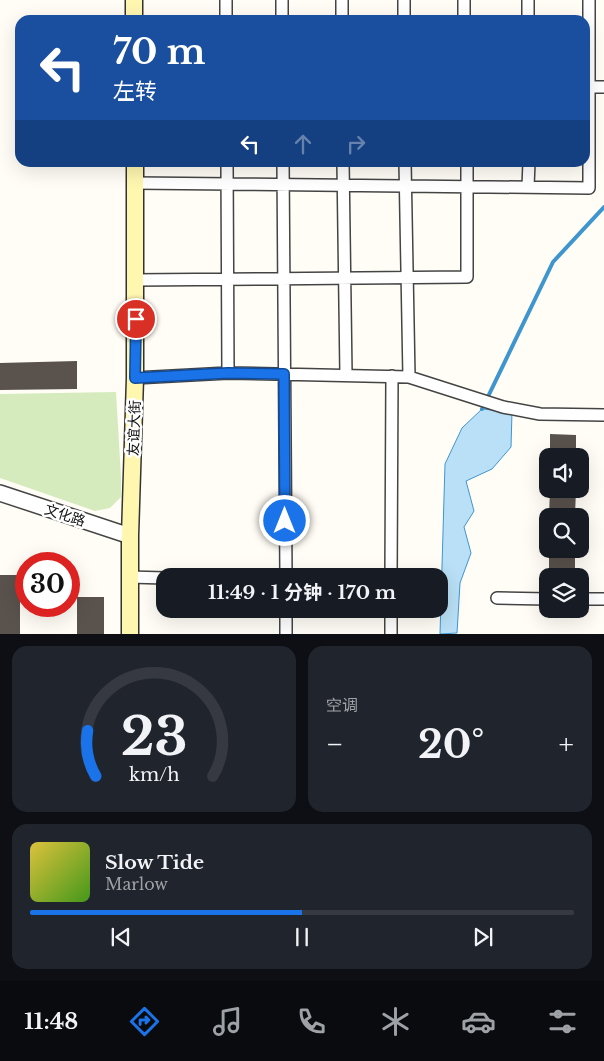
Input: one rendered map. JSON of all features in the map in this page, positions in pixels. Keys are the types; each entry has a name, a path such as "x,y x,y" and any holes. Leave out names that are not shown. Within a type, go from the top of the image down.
{"main road":[{"path":"134,0 134,15"},
{"name":"友谊大街","path":"130,634 130,536 135,378 135,167"}],"street":[{"path":"226,0 226,15"},
{"path":"282,0 282,15"},
{"path":"342,0 342,15"},
{"path":"404,0 404,15"},
{"path":"464,0 464,15"},
{"path":"528,0 528,15"},
{"path":"589,0 589,15"},
{"path":"590,87 604,87"},
{"path":"227,167 228,373"},
{"path":"283,167 286,568"},
{"path":"343,167 346,375"},
{"path":"405,167 408,376"},
{"path":"136,280 467,277 467,167"},
{"path":"528,187 529,167"},
{"path":"135,183 589,188 589,167"},
{"path":"135,378 228,373 408,376 503,407 540,414 604,415"},
{"path":"391,568 392,376"},
{"name":"文化路","path":"0,493 130,536"},
{"path":"130,577 156,578"},
{"path":"497,598 539,599"},
{"path":"589,599 604,599"},
{"path":"286,618 286,634"},
{"path":"391,618 391,634"}],"green space":[{"path":"116,392 121,497 110,508 95,511 0,478 0,394"}],"water":[{"path":"482,409 512,412 511,447 492,469 466,481 474,511 464,527 471,553 460,583 457,633 440,634 440,618 448,618 448,568 442,568 445,464 462,428"}],"building":[{"path":"77,361 77,389 0,390 0,363"},
{"path":"550,434 576,435 576,448 550,448"},
{"path":"550,498 576,498 575,508 549,508"},
{"path":"549,558 575,558 575,568 549,568"},
{"path":"0,575 15,575 15,617 20,617 20,634 0,634"},
{"path":"80,597 104,597 104,634 77,634 77,617 80,617"}],"waterway":[{"path":"482,409 553,262 604,207"}],"route":[{"path":"136,319 135,378 228,373 284,374 285,521"}]}
